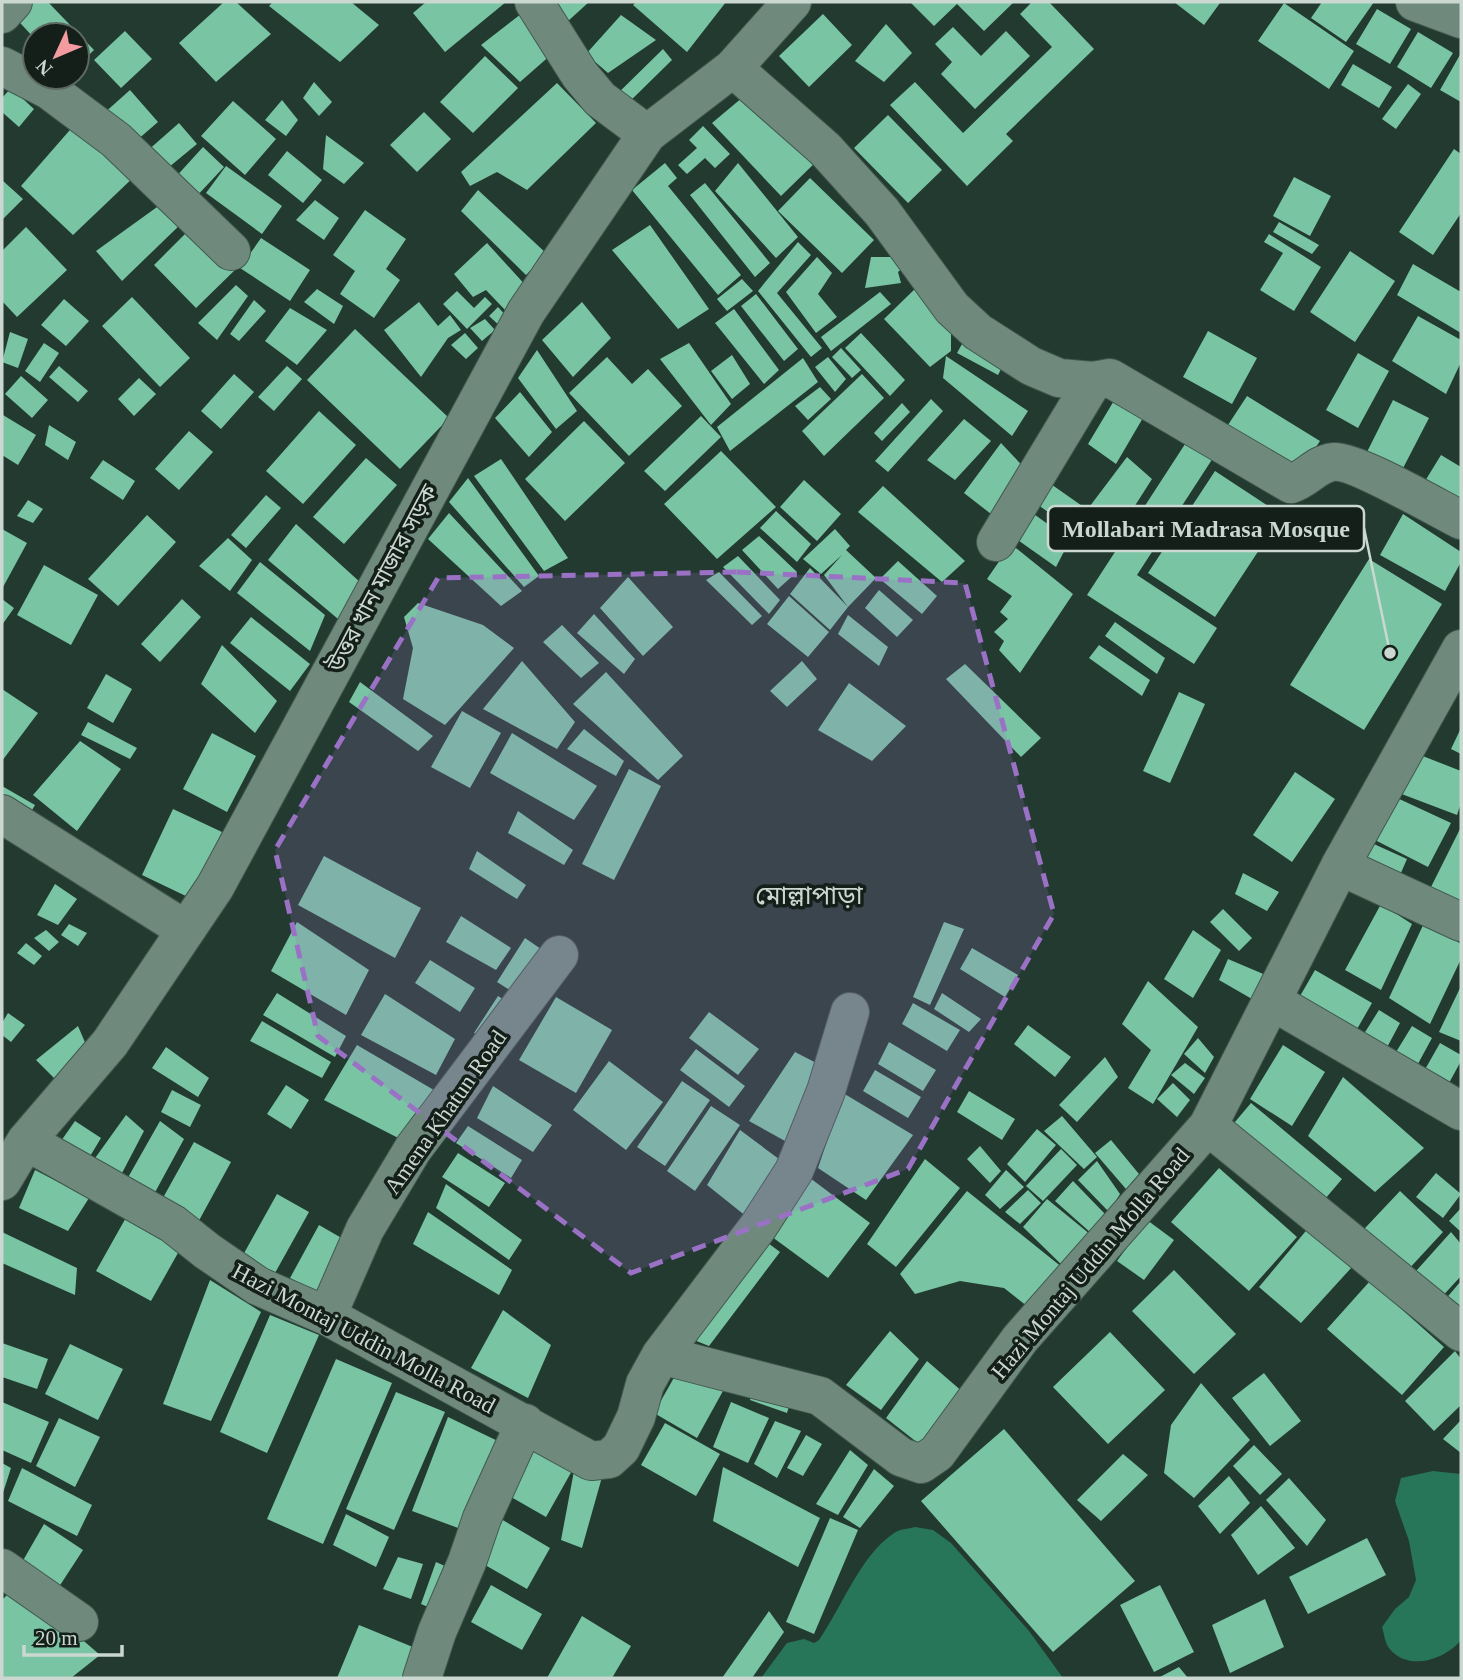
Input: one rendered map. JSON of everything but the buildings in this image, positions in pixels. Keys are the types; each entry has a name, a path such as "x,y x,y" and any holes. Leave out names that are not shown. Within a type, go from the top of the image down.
{"street":[{"path":"2,14 13,2"},
{"path":"534,2 580,75 600,99 648,134"},
{"name":"উত্তর খান মাজার সড়ক","path":"2,1181 26,1141 110,1043 215,887 526,312 648,134 733,68 792,2"},
{"path":"1415,2 1461,19"},
{"path":"2,66 50,90 116,140 231,251"},
{"path":"733,68 825,149 882,212 952,308 978,331 1040,370 1059,378 1093,381 1111,378 1291,484 1303,480 1317,467 1336,461 1390,481 1461,520"},
{"path":"996,542 1093,381"},
{"name":"Hazi Montaj Uddin Molla Road","path":"26,1141 173,1224 258,1286 327,1316 591,1461 609,1459 621,1448 636,1418 645,1384 661,1355 820,1396 901,1457 921,1464 937,1453 1020,1339 1208,1126 1340,866 1461,649"},
{"path":"2,814 186,930"},
{"path":"1340,866 1461,922"},
{"name":"Amena Khatun Road","path":"327,1316 365,1229 413,1149 559,955"},
{"path":"1272,1001 1461,1111"},
{"path":"661,1355 758,1227 794,1171 826,1091 850,1012"},
{"path":"1208,1126 1461,1332"},
{"path":"422,1678 437,1632 467,1562 482,1518 525,1423"},
{"path":"2,1568 79,1622"}],"highlighted area":[{"path":"737,572 965,583 1054,914 908,1169 631,1273 318,1036 275,850 438,578"}],"shaded area":[{"path":"1433,1471 1461,1474 1461,1640 1436,1658 1406,1660 1389,1648 1382,1627 1395,1609 1409,1597 1416,1580 1409,1541 1395,1501 1401,1478"},
{"path":"915,1527 933,1530 951,1543 1029,1631 1063,1678 761,1678 787,1643 804,1639 814,1643 819,1640 871,1555 894,1533"}],"place":[{"name":"Mollabari Madrasa Mosque","path":"1390,653"}],"district":[{"name":"মোল্লাপাড়া","path":"809,895"}]}
